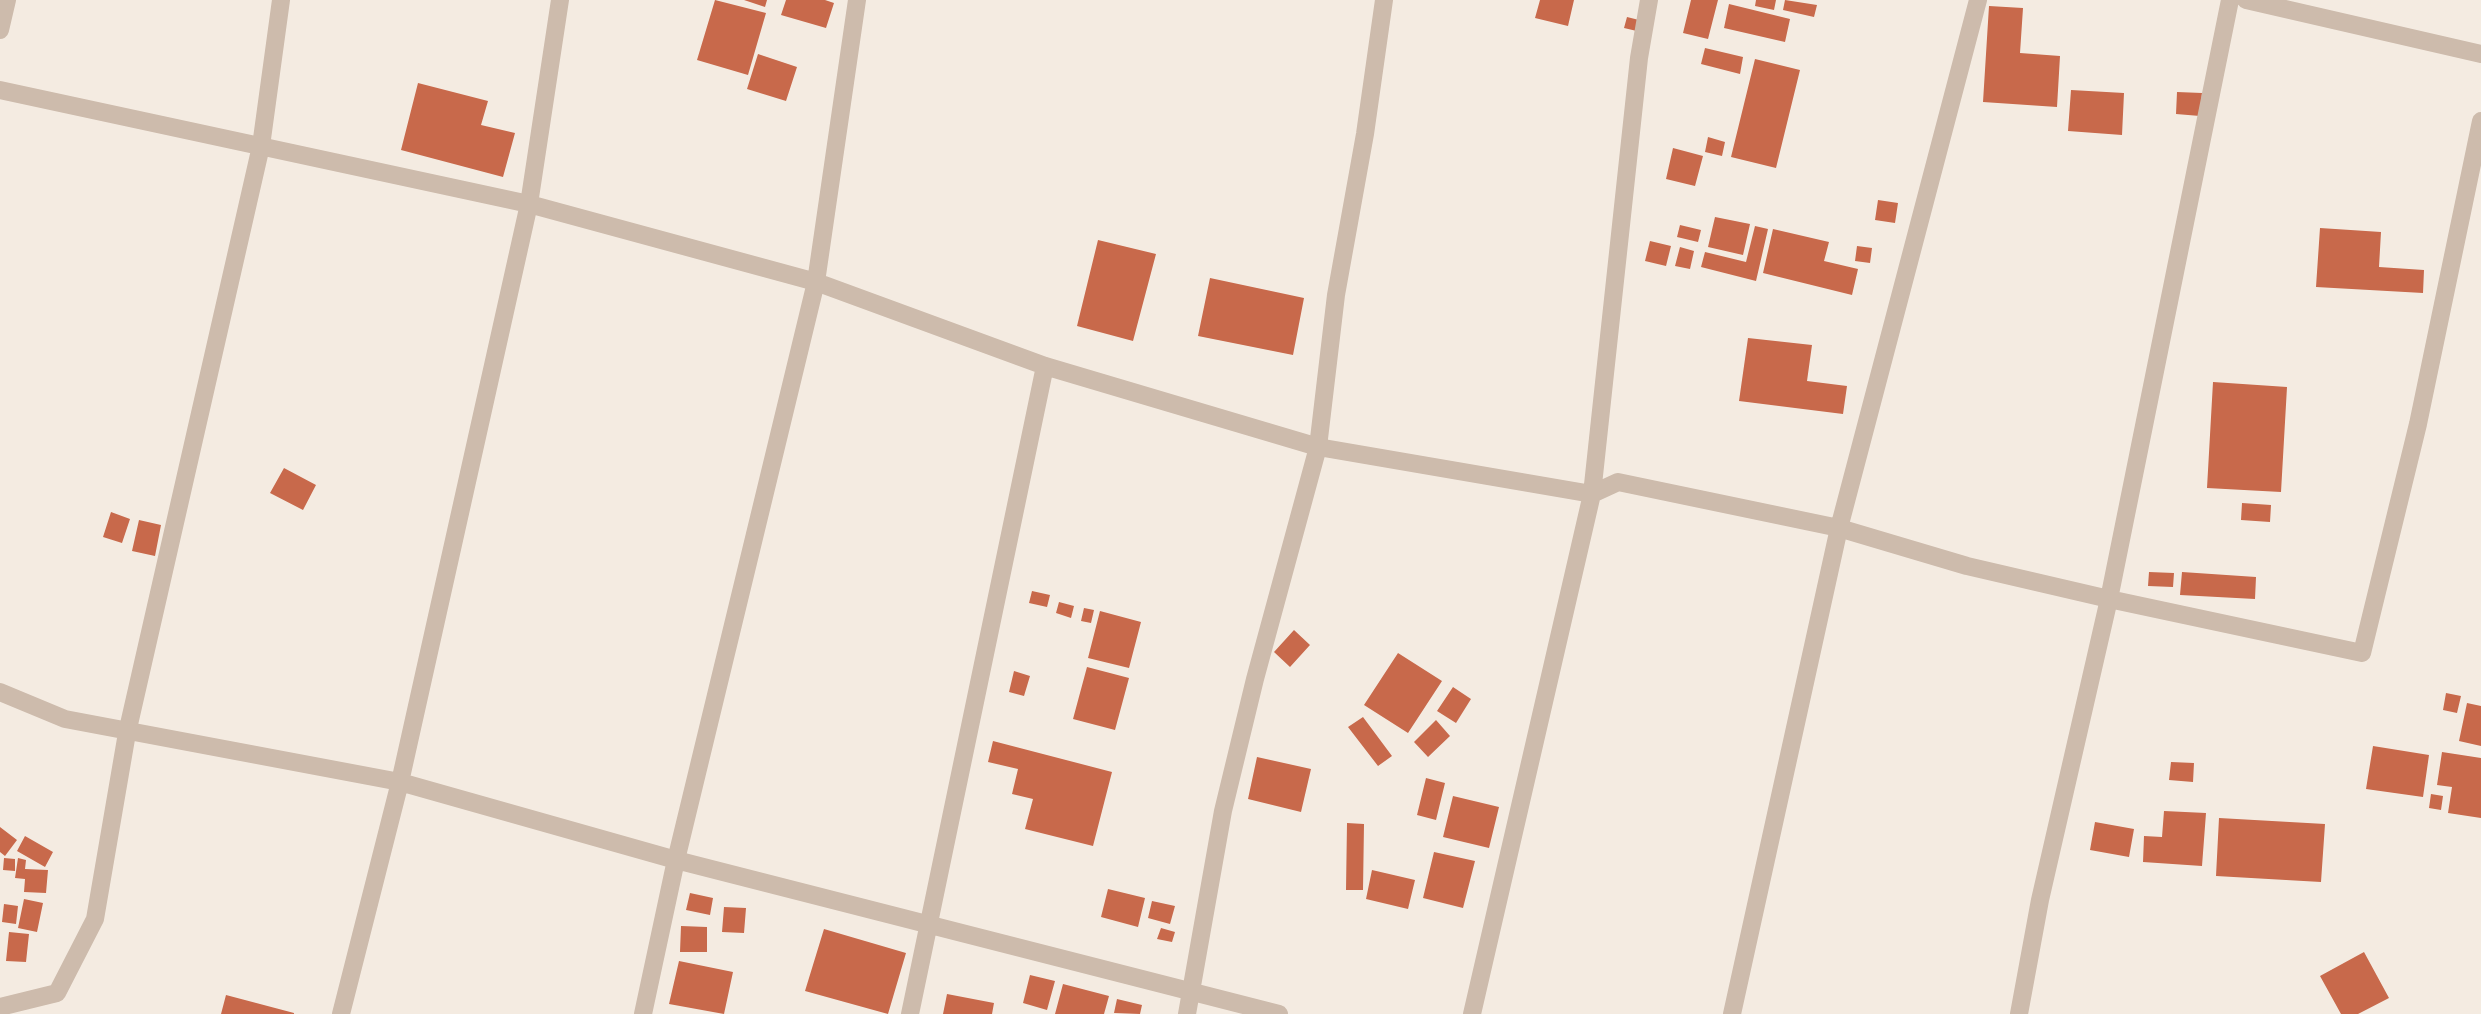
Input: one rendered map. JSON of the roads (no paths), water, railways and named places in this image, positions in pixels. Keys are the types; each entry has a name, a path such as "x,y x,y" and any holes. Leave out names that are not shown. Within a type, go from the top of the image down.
{"street":[{"path":"0,30 7,0"},
{"path":"0,1007 57,993 95,919 127,733 261,146 281,0"},
{"path":"341,1014 400,782 529,204 560,0"},
{"path":"643,1014 676,860 816,282 857,0"},
{"path":"1187,1014 1223,811 1255,679 1318,447 1336,295 1365,134 1384,0"},
{"path":"1472,1014 1592,494 1639,58 1649,0"},
{"path":"1732,1014 1839,527 1978,0"},
{"path":"2019,1014 2040,900 2109,600 2230,0"},
{"path":"2246,0 2481,54"},
{"path":"0,90 529,204 816,282 1045,366 1318,447 1592,494 1618,482 1839,527 1967,566 2109,600 2362,653 2418,424 2481,121"},
{"path":"910,1014 1045,366"},
{"path":"0,692 65,719 127,733 400,782 676,860 1279,1014"}]}
